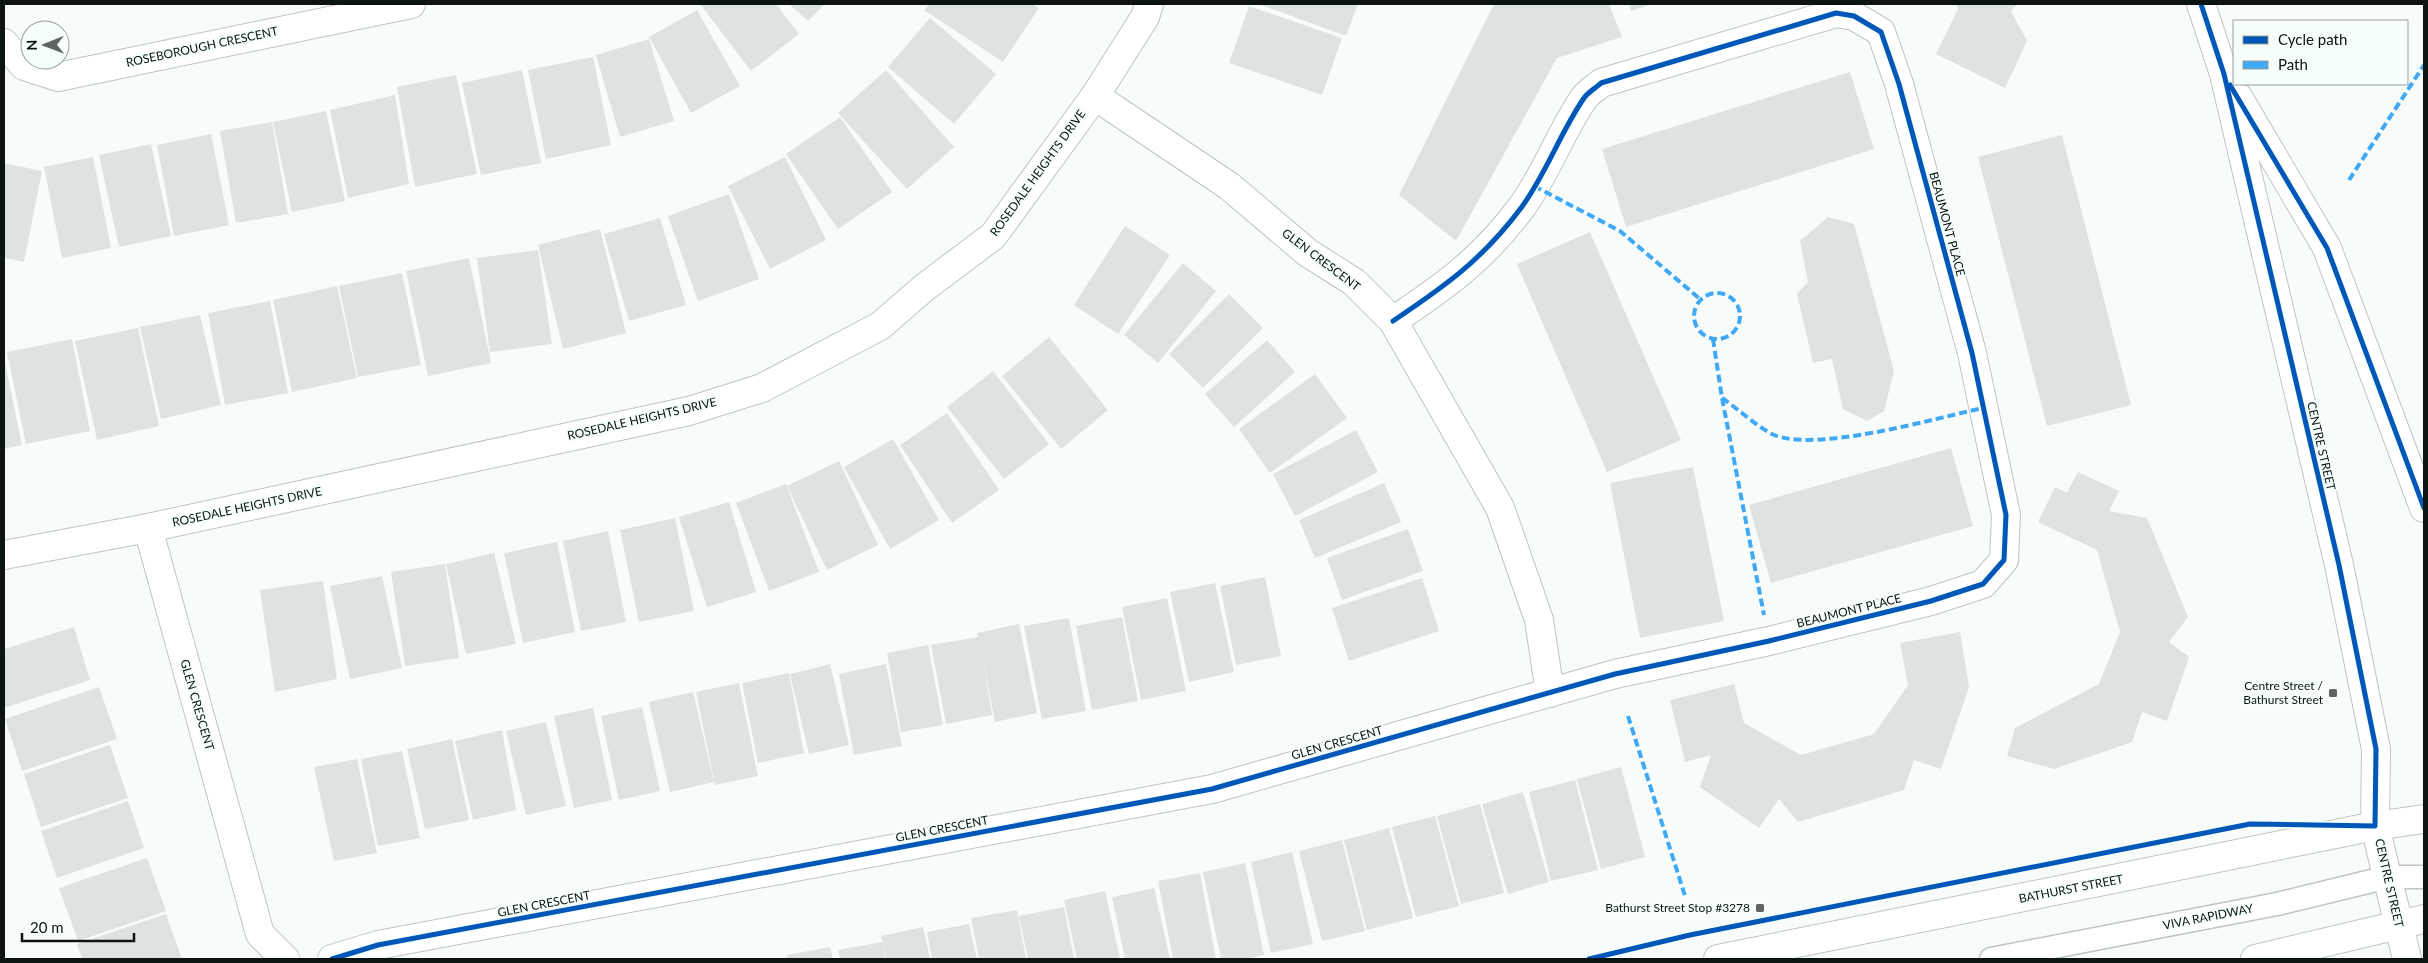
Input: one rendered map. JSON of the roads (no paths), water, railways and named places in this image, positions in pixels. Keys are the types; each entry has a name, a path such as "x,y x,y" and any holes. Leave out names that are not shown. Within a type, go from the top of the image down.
{"street":[{"name":"ROSEBOROUGH CRESCENT","path":"4,43 24,66 58,77 411,4"},
{"name":"ROSEDALE HEIGHTS DRIVE","path":"4,555 148,528 689,411 762,388 880,326 925,287 993,236 1095,96 1145,17 1149,4"},
{"name":"CENTRE STREET","path":"2201,4 2224,74 2341,575 2376,749 2376,826 2388,877 2411,923 2407,959"},
{"name":"BEAUMONT PLACE","path":"1393,321 1450,282 1483,254 1522,207 1545,170 1585,96 1601,83 1836,13 1854,16 1881,32 1899,84 1972,353 2006,515 2004,560 1982,584 1931,601 1769,641 1622,673 1550,693"},
{"name":"CENTRE STREET","path":"2224,74 2327,248 2424,508"},
{"name":"GLEN CRESCENT","path":"332,959 378,946 1212,789 1550,693 1539,620 1500,508 1393,321 1354,282 1308,253 1230,186 1095,96"},
{"name":"GLEN CRESCENT","path":"148,528 260,934 285,959"},
{"name":"BATHURST STREET","path":"1718,959 2376,826 2424,819"},
{"path":"2255,959 2411,923"}],"lane":[{"name":"VIVA RAPIDWAY","path":"1991,959 2277,904 2388,877 2424,877"}],"place":[{"name":"Centre Street / Bathurst Street","path":"2333,693"},
{"name":"Bathurst Street Stop #3278","path":"1760,908"}]}
